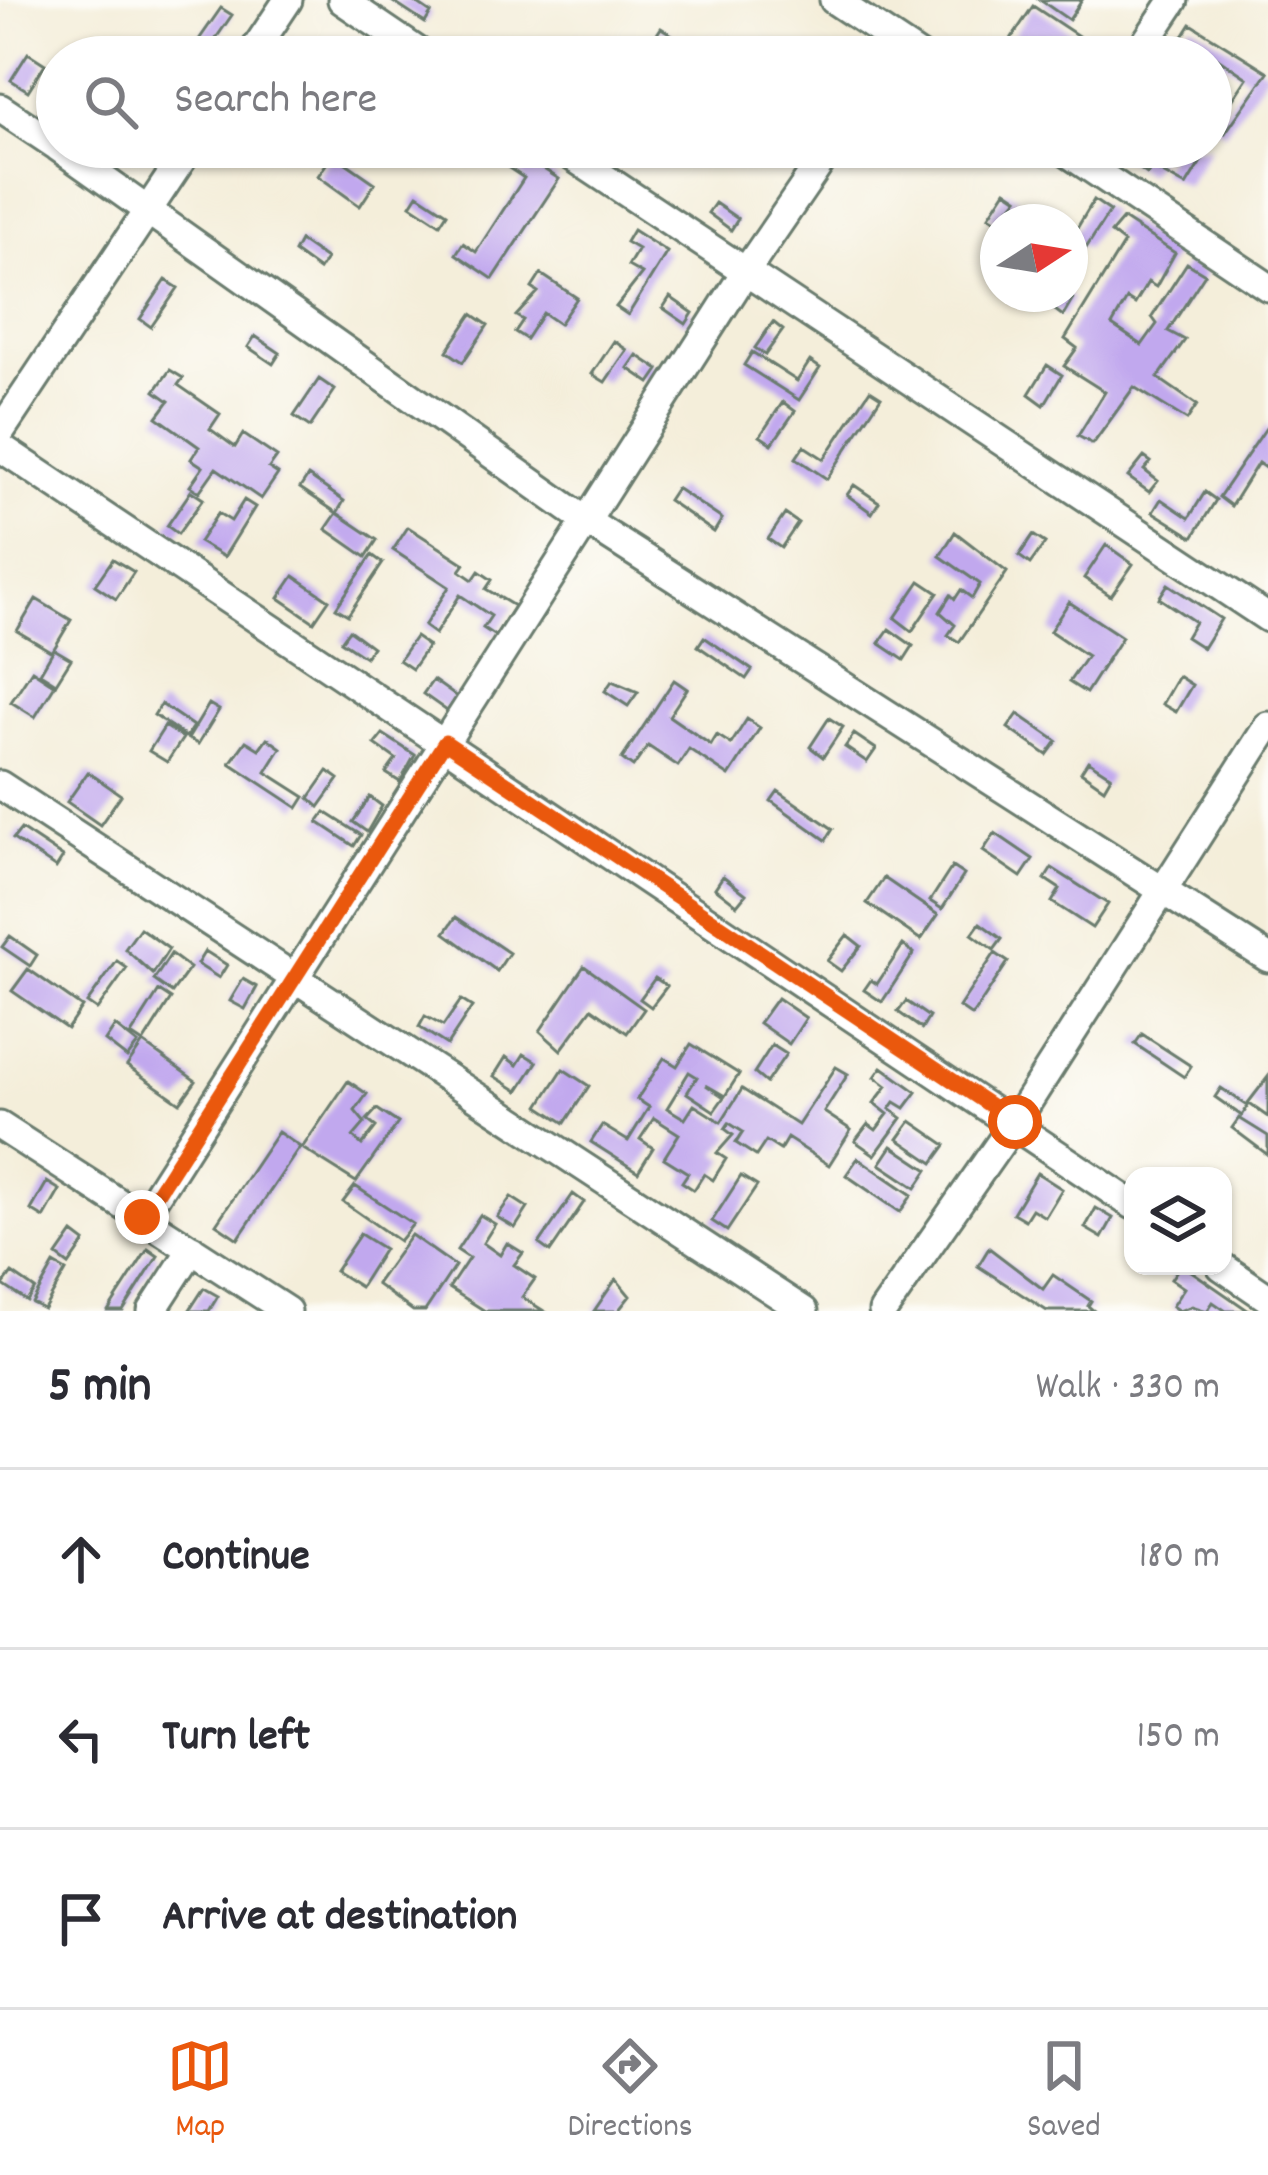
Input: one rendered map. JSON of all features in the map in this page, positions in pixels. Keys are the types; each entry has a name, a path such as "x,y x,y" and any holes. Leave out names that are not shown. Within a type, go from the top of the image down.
{"street":[{"path":"264,36 288,0"},
{"path":"342,0 395,36"},
{"path":"834,0 882,36"},
{"path":"1150,36 1174,0"},
{"path":"0,108 36,132"},
{"path":"89,168 589,524 1268,958"},
{"path":"0,432 176,168"},
{"path":"589,168 1268,617"},
{"path":"142,1217 589,524 743,274 816,168"},
{"path":"1095,168 1268,287"},
{"path":"0,447 1124,1199"},
{"path":"883,1311 1015,1122 1268,726"},
{"path":"0,785 804,1311"},
{"path":"0,1126 287,1311"},
{"path":"152,1311 192,1249"},
{"path":"1232,1273 1268,1298"}],"building":[{"path":"390,0 412,0 431,13 425,23"},
{"path":"1040,0 1082,0 1069,20"},
{"path":"1033,6 1078,36 1013,36"},
{"path":"221,8 232,15 218,36 202,36"},
{"path":"1191,24 1210,36 1183,36"},
{"path":"1232,50 1268,72 1232,123 1232,100 1247,78 1232,68"},
{"path":"28,53 36,58 36,78 28,91 11,80"},
{"path":"323,168 353,168 375,183 360,206 318,176"},
{"path":"509,168 542,168 559,179 493,279 456,254 463,243 476,252 524,178"},
{"path":"1161,168 1197,168 1186,186 1159,171"},
{"path":"1006,190 1018,198 1013,204 997,204"},
{"path":"418,194 447,213 440,224 411,205"},
{"path":"1094,200 1110,211 1088,245 1088,210"},
{"path":"715,203 738,219 731,230 708,213"},
{"path":"1123,219 1175,253 1156,287 1148,282 1135,304 1127,299 1112,325 1142,345 1157,324 1152,317 1187,263 1205,274 1168,331 1185,340 1158,378 1197,405 1187,420 1134,387 1093,444 1078,436 1105,392 1064,366 1077,348 1065,339 1082,312 1088,312 1088,302 1124,243 1111,233"},
{"path":"633,230 667,252 628,315 616,307 642,274 628,266 638,249 626,242"},
{"path":"300,241 326,259 319,270 294,252"},
{"path":"541,274 577,298 559,324 543,313 526,339 515,332 523,320 516,316 538,292 532,288"},
{"path":"166,280 178,288 151,327 140,319"},
{"path":"670,297 693,313 686,324 663,308"},
{"path":"472,314 488,325 463,362 447,351"},
{"path":"773,322 783,330 765,355 755,348"},
{"path":"255,336 280,353 273,364 248,347"},
{"path":"614,341 627,350 605,382 592,374"},
{"path":"752,352 797,381 810,361 820,368 799,400 744,365"},
{"path":"637,355 659,370 650,383 628,368"},
{"path":"1047,365 1062,375 1044,405 1029,394"},
{"path":"170,370 183,378 178,385 220,414 210,429 235,447 243,434 277,457 269,468 278,474 261,499 216,468 199,492 190,486 203,467 191,459 199,447 157,417 169,401 155,391"},
{"path":"319,379 335,390 310,427 294,416"},
{"path":"870,390 881,397 827,479 796,458 804,446 824,459"},
{"path":"783,402 795,411 772,444 760,436"},
{"path":"1268,425 1268,470 1258,463 1231,506 1219,497"},
{"path":"1144,457 1151,462 1144,470 1158,481 1149,492 1128,477"},
{"path":"308,476 344,501 337,513 300,488"},
{"path":"854,485 879,502 872,513 847,495"},
{"path":"676,488 722,519 714,532 668,500"},
{"path":"191,491 203,499 178,534 167,526"},
{"path":"1205,492 1216,500 1193,537 1153,512 1161,499 1189,518"},
{"path":"244,500 255,507 224,557 199,542 218,513 231,521"},
{"path":"337,513 377,540 366,557 326,529"},
{"path":"785,514 798,523 781,548 768,539"},
{"path":"408,527 465,564 460,571 473,580 479,571 492,580 486,589 514,606 495,636 483,628 491,616 460,595 435,634 424,626 449,587 393,550"},
{"path":"955,532 1007,572 959,642 948,635 955,625 940,612 951,595 955,599 961,590 972,598 980,584 940,556"},
{"path":"1033,535 1045,543 1030,564 1019,556"},
{"path":"1106,545 1133,564 1111,596 1084,578"},
{"path":"372,555 383,563 348,615 336,608"},
{"path":"113,559 134,572 116,599 95,585"},
{"path":"294,576 329,600 314,622 279,598"},
{"path":"920,581 938,593 912,631 895,618"},
{"path":"1168,584 1221,619 1203,648 1186,637 1195,622 1159,598"},
{"path":"36,599 71,620 52,652 17,631"},
{"path":"1069,602 1122,637 1086,693 1069,682 1087,656 1050,631"},
{"path":"889,629 913,646 904,660 879,643"},
{"path":"349,630 372,647 365,657 341,641"},
{"path":"415,637 428,646 412,669 399,660"},
{"path":"704,637 752,670 746,679 698,646"},
{"path":"54,649 71,659 56,683 40,673"},
{"path":"32,670 55,685 35,717 11,702"},
{"path":"1178,676 1192,685 1176,712 1162,704"},
{"path":"433,680 457,697 447,711 423,694"},
{"path":"674,680 687,689 669,716 711,745 717,735 731,744 747,719 760,728 729,776 689,749 678,766 648,746 633,767 622,759"},
{"path":"612,681 638,692 628,706 605,691"},
{"path":"161,704 193,726 186,737 154,715"},
{"path":"209,704 219,710 198,744 188,739"},
{"path":"1018,714 1057,741 1047,755 1008,728"},
{"path":"829,718 843,727 823,757 810,747"},
{"path":"165,726 183,738 167,762 149,751"},
{"path":"383,734 415,755 400,782 386,773 396,759 375,744"},
{"path":"854,734 876,749 867,762 845,747"},
{"path":"267,738 281,748 266,772 305,797 298,808 230,763 246,741 259,749"},
{"path":"1088,761 1111,776 1104,788 1081,772"},
{"path":"328,771 339,779 319,807 309,798"},
{"path":"88,772 121,795 100,825 67,802"},
{"path":"778,791 833,829 826,840 771,801"},
{"path":"370,797 382,806 367,832 353,822"},
{"path":"325,812 361,835 354,846 318,822"},
{"path":"21,829 63,857 56,868 13,839"},
{"path":"995,833 1033,859 1021,877 983,851"},
{"path":"952,867 964,875 942,909 930,901"},
{"path":"1052,868 1108,904 1092,928 1052,902 1060,889 1045,879"},
{"path":"723,876 746,894 737,905 715,888"},
{"path":"884,878 938,915 921,940 867,903"},
{"path":"456,917 509,953 497,971 445,933"},
{"path":"980,923 1002,939 994,950 972,934"},
{"path":"140,928 169,949 153,974 125,949"},
{"path":"847,935 861,946 841,971 827,961"},
{"path":"10,936 37,955 30,966 2,947"},
{"path":"903,945 914,953 882,1002 864,990 871,980 877,984"},
{"path":"205,951 227,965 219,978 197,964"},
{"path":"995,953 1008,962 972,1016 959,1007"},
{"path":"171,954 190,968 172,993 154,980"},
{"path":"117,961 127,968 97,1010 87,1003"},
{"path":"584,966 644,1009 627,1033 592,1008 561,1050 540,1031"},
{"path":"28,969 82,1007 67,1029 12,991"},
{"path":"655,978 667,986 651,1007 640,999"},
{"path":"243,979 257,987 245,1009 230,1001"},
{"path":"159,991 171,999 143,1043 131,1035"},
{"path":"777,998 806,1018 789,1044 759,1023"},
{"path":"461,1000 472,1007 447,1045 419,1027 425,1016 443,1026"},
{"path":"906,1001 929,1017 922,1029 898,1012"},
{"path":"115,1026 138,1044 127,1058 105,1041"},
{"path":"1142,1034 1191,1066 1184,1077 1135,1044"},
{"path":"143,1043 196,1081 180,1103 127,1066"},
{"path":"691,1044 739,1074 725,1096 706,1085 724,1097 714,1111 687,1093 697,1077 689,1072 667,1108 685,1119 694,1105 721,1122 742,1089 798,1125 836,1067 848,1074 824,1112 851,1130 829,1165 787,1138 780,1150 766,1141 756,1156 736,1143 743,1132 729,1123 725,1129 733,1135 717,1153 726,1159 713,1180 704,1174 694,1190 682,1182 688,1173 664,1158 679,1134 654,1118 640,1139 653,1148 638,1172 591,1142 602,1125 628,1141 649,1107 637,1099 664,1058 677,1066"},
{"path":"772,1045 786,1054 766,1083 754,1073"},
{"path":"524,1054 537,1062 518,1091 494,1076 506,1057 517,1065"},
{"path":"882,1067 917,1092 905,1108 895,1102 890,1109 902,1118 875,1155 855,1141 868,1124 876,1130 888,1114 874,1103 887,1086 875,1077"},
{"path":"563,1069 589,1086 565,1123 539,1106"},
{"path":"1268,1077 1268,1117 1248,1103"},
{"path":"348,1081 367,1094 355,1111 365,1123 353,1137 362,1145 376,1127 367,1120 377,1109 398,1123 356,1182 302,1148"},
{"path":"1221,1088 1248,1106 1242,1116 1215,1097"},
{"path":"1239,1118 1268,1136 1268,1155 1232,1128"},
{"path":"911,1121 946,1145 933,1163 898,1139"},
{"path":"278,1132 300,1147 238,1239 216,1224"},
{"path":"892,1146 928,1170 916,1188 880,1164"},
{"path":"858,1158 912,1195 900,1212 846,1175"},
{"path":"1037,1173 1062,1189 1045,1217 1032,1209 1025,1220 1013,1213"},
{"path":"741,1176 757,1186 727,1231 712,1221"},
{"path":"47,1182 60,1190 44,1218 31,1210"},
{"path":"355,1186 413,1224 399,1241 343,1202"},
{"path":"573,1194 584,1202 550,1252 539,1244"},
{"path":"511,1197 528,1208 515,1228 497,1217"},
{"path":"1096,1208 1113,1218 1102,1238 1085,1228"},
{"path":"480,1215 495,1224 483,1243 500,1255 507,1243 523,1253 514,1265 535,1279 522,1297 544,1311 485,1311 449,1288 469,1258 457,1250"},
{"path":"73,1233 85,1242 69,1265 57,1256"},
{"path":"360,1234 384,1249 360,1287 335,1271"},
{"path":"411,1235 455,1266 425,1311 413,1311 376,1284"},
{"path":"989,1248 1043,1289 1053,1275 1091,1301 1088,1306 1094,1311 1047,1311 978,1266"},
{"path":"148,1249 158,1256 123,1311 108,1311"},
{"path":"54,1264 66,1271 44,1309 32,1303"},
{"path":"12,1273 35,1289 27,1301 3,1285"},
{"path":"1197,1275 1249,1311 1226,1311 1213,1302 1207,1311 1192,1306 1179,1311 1172,1306 1184,1288 1171,1279"},
{"path":"616,1279 630,1296 618,1311 594,1311"},
{"path":"204,1288 218,1296 209,1311 189,1311"}],"route":[{"path":"142,1217 299,978 445,742 1015,1122"}]}
